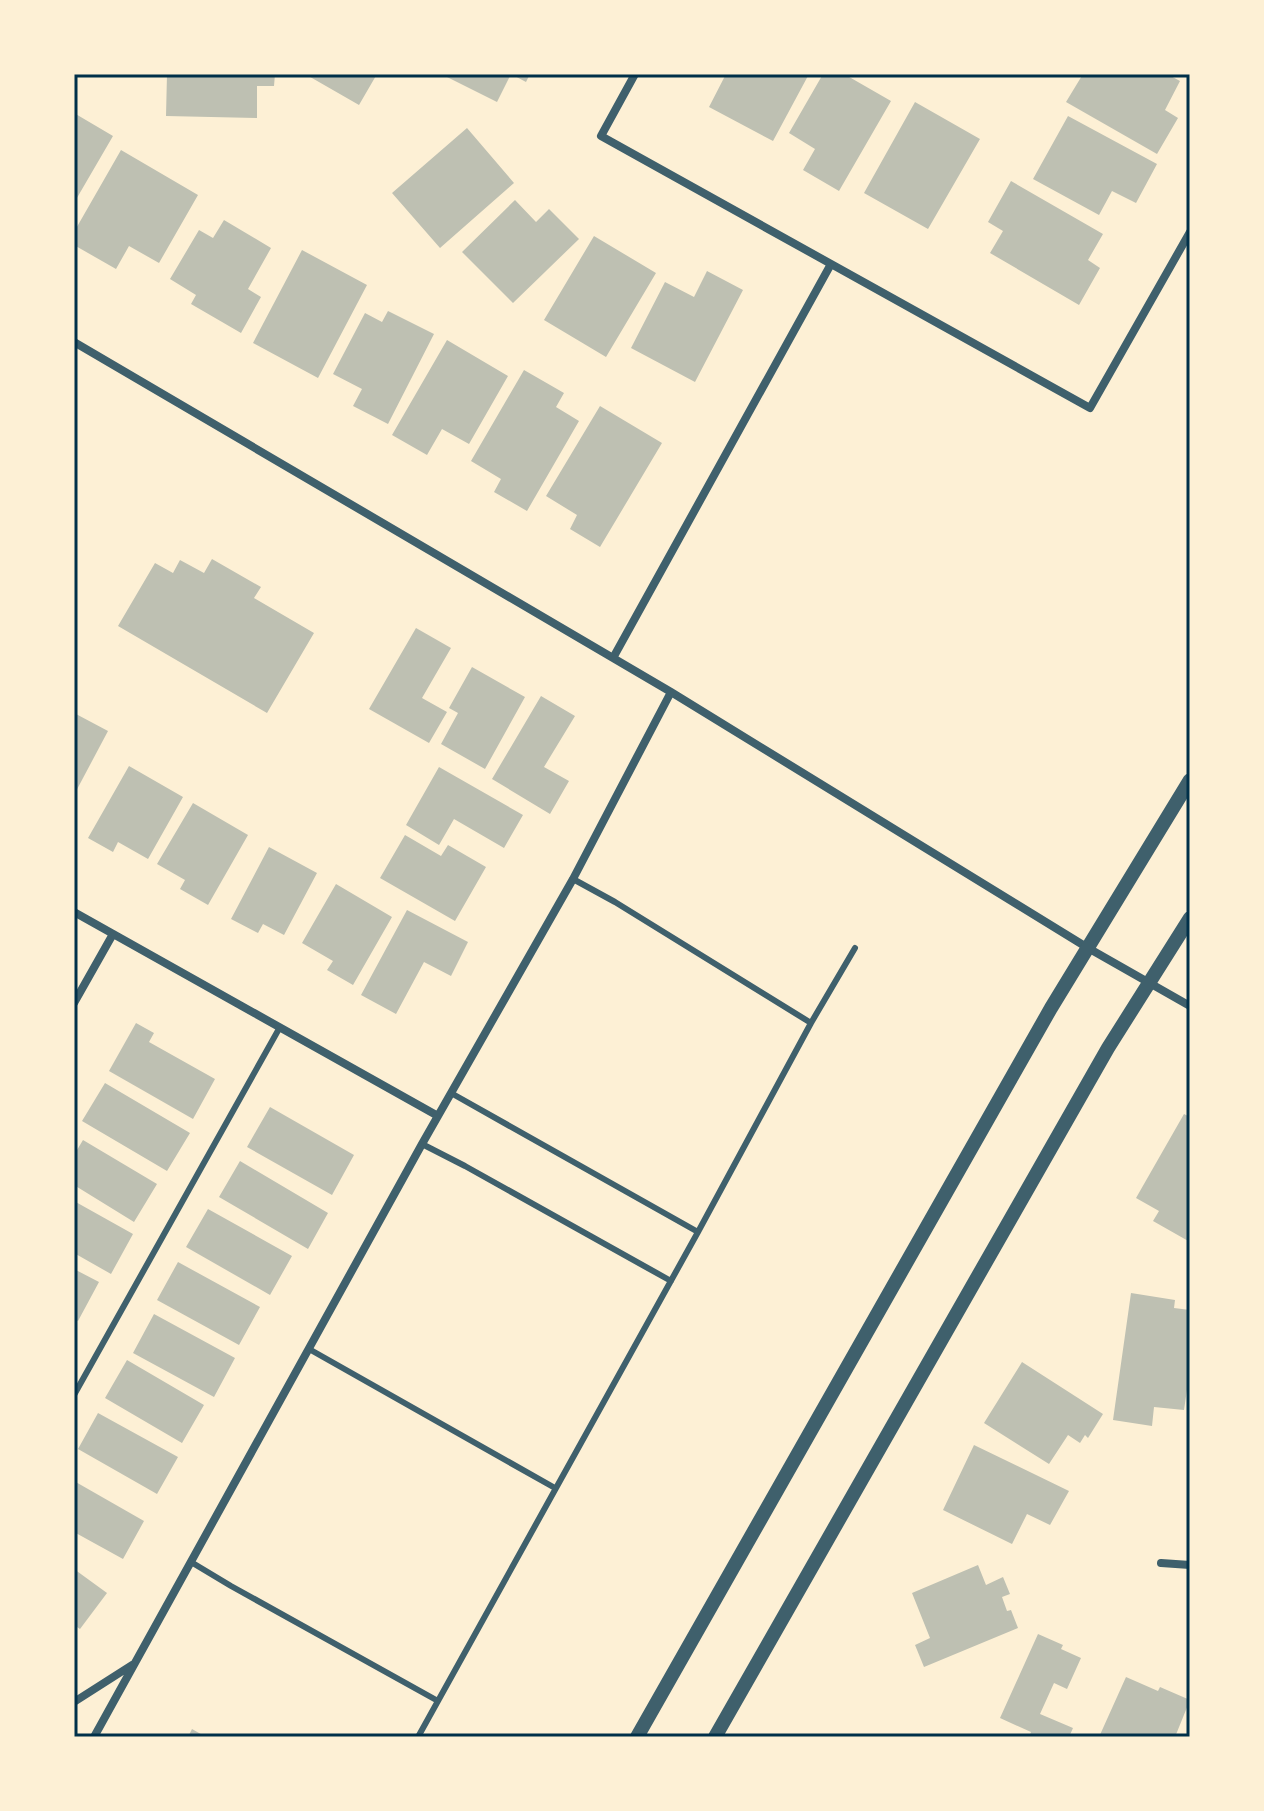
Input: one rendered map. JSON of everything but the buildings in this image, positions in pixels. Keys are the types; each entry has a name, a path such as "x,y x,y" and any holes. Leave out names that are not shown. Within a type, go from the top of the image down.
{"street":[{"path":"635,74 601,136 1090,408 1190,232"},
{"path":"613,658 831,264"},
{"path":"74,342 671,692 1088,948 1190,1006"},
{"path":"94,1737 422,1144 573,879 671,692"},
{"path":"637,1737 1051,1008 1190,780"},
{"path":"74,912 438,1116"},
{"path":"715,1737 1093,1075 1190,918"},
{"path":"74,1003 113,934"},
{"path":"1161,1563 1190,1565"},
{"path":"74,1702 136,1662"}],"lane":[{"path":"573,879 811,1023"},
{"path":"418,1737 855,948"},
{"path":"74,1395 280,1027"},
{"path":"451,1093 698,1232"},
{"path":"422,1144 671,1281"},
{"path":"309,1349 555,1488"},
{"path":"191,1562 438,1701"}]}
